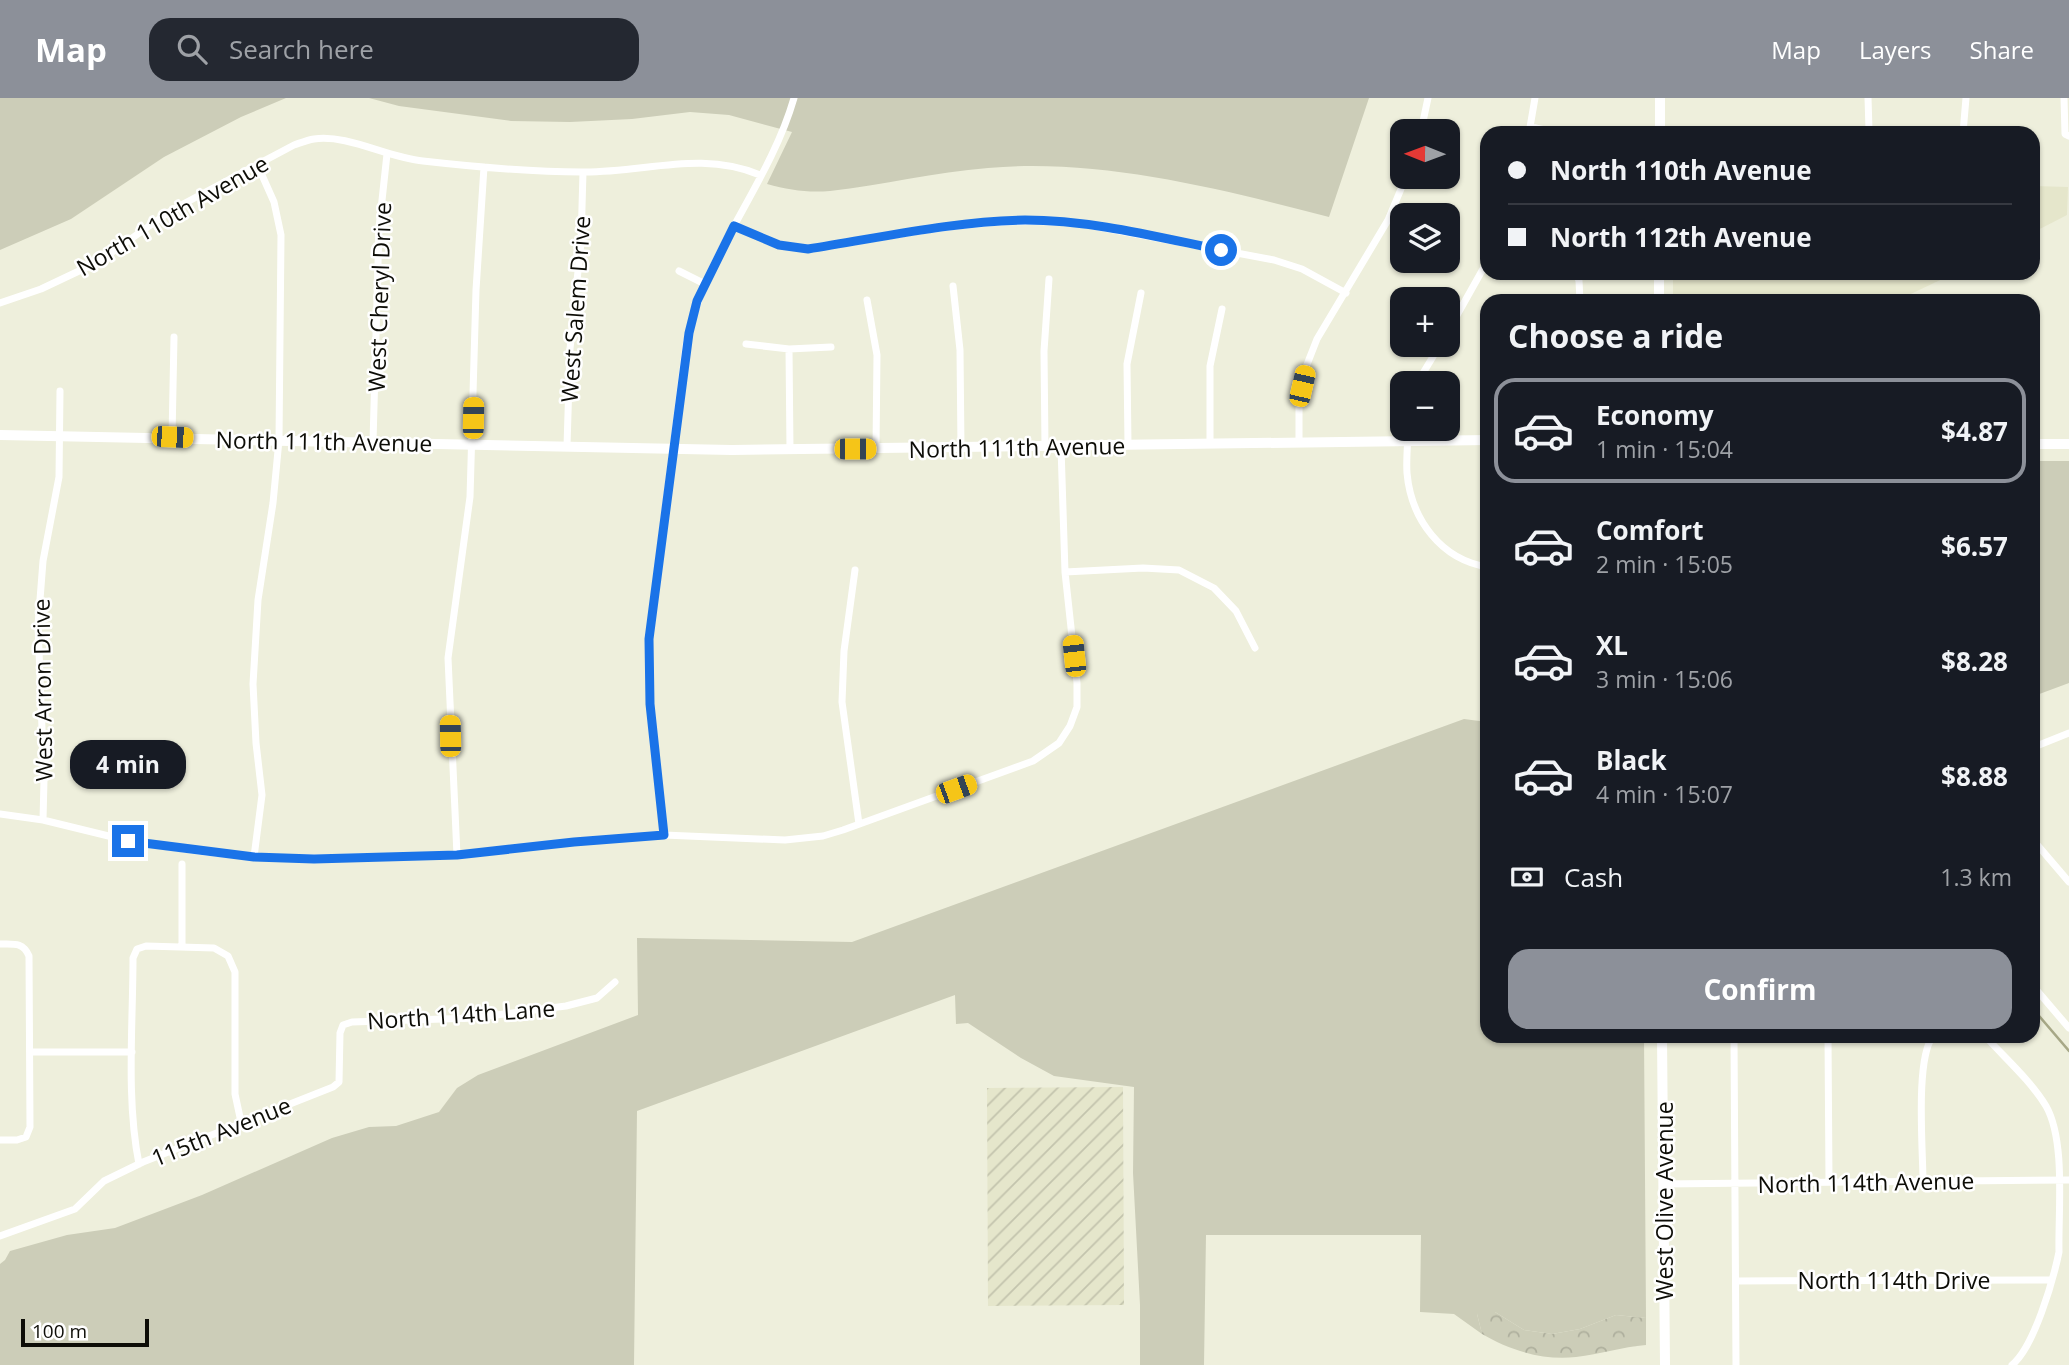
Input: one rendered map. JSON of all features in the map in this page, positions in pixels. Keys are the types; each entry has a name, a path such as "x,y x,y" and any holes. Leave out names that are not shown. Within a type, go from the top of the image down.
{"street":[{"path":"664,835 650,704 649,667 652,613 686,345 692,316 705,284 786,121 794,98"},
{"path":"1424,119 1428,98"},
{"path":"1531,126 1535,98"},
{"path":"1660,98 1660,126"},
{"path":"1868,98 1871,126"},
{"path":"1964,126 1966,98"},
{"path":"2064,98 2067,135"},
{"name":"North 110th Avenue","path":"0,303 41,289 98,262 172,210 257,163 294,145 315,139 341,141 414,160 484,167 583,172 711,162 736,166 760,175"},
{"name":"West Cheryl Drive","path":"373,442 379,228 387,154"},
{"path":"254,857 262,795 253,684 258,600 273,503 279,440 281,235 274,202 257,163"},
{"path":"457,855 448,658 470,497 476,290 484,167"},
{"name":"West Salem Drive","path":"567,446 570,349 581,242 583,172"},
{"path":"1299,442 1299,407 1306,367 1317,339 1388,220 1401,189"},
{"path":"734,226 779,245 808,249 999,221 1072,223 1274,260 1302,269 1346,293"},
{"path":"679,271 705,284"},
{"path":"1460,310 1480,274"},
{"path":"1045,447 1044,351 1049,279"},
{"path":"953,286 960,350 961,447"},
{"path":"1128,445 1127,364 1141,293"},
{"path":"867,300 877,355 876,448"},
{"path":"1210,444 1210,366 1222,309"},
{"path":"172,437 174,337"},
{"path":"746,344 789,349 831,347"},
{"path":"789,349 790,450"},
{"name":"West Arron Drive","path":"43,820 38,625 43,561 59,477 60,391"},
{"name":"North 111th Avenue","path":"0,435 673,450 1408,441"},
{"name":"North 111th Avenue","path":"1460,440 1480,440"},
{"path":"1408,441 1407,473 1411,496 1419,516 1431,534 1448,551 1471,564 1480,566"},
{"path":"2040,444 2069,444"},
{"path":"0,814 43,820 128,841 254,857 314,859 457,855 664,835 796,839 823,836 859,824 1043,755 1059,743 1070,726 1077,707 1077,684 1065,572 1061,447"},
{"path":"1065,572 1143,568 1179,570 1214,588 1236,611 1255,648"},
{"path":"855,570 844,651 842,702 859,824"},
{"path":"2040,745 2069,733"},
{"path":"2040,848 2069,882"},
{"path":"182,863 182,947"},
{"path":"0,944 19,944 29,956 30,1052 30,1127 26,1137 0,1140"},
{"path":"139,1164 133,1135 132,1052 133,958 137,949 146,946 214,948 228,956 235,972 235,1094 241,1122"},
{"name":"North 114th Lane","path":"339,1082 340,1033 343,1025 352,1022 473,1017 566,1006 597,998 615,982"},
{"path":"2040,994 2069,1028"},
{"name":"West Olive Avenue","path":"1662,1043 1665,1365"},
{"path":"1734,1043 1736,1365"},
{"path":"1828,1043 1829,1182"},
{"path":"1923,1182 1923,1064 1928,1043"},
{"path":"1991,1043 2046,1107 2056,1131 2059,1252 2052,1280 2028,1342 2013,1364"},
{"path":"30,1052 132,1052"},
{"name":"115th Avenue","path":"0,1236 75,1209 104,1181 139,1164 333,1087 339,1082"},
{"name":"North 114th Avenue","path":"1663,1184 2069,1180"},
{"name":"North 114th Drive","path":"1736,1281 2052,1280"}],"shaded area":[{"path":"2040,186 2068,187 2067,215 2040,229"},
{"path":"1673,280 1940,280 1911,294 1673,294"},
{"path":"1123,1087 1124,1305 988,1306 987,1088"}],"green space":[{"path":"0,98 286,98 241,117 164,157 71,219 0,250"},
{"path":"369,98 1369,98 1329,217 1160,178 1073,168 988,168 814,192 767,184 792,132 729,115 690,112 632,119 511,121 399,106"},
{"path":"2040,461 2069,461 2069,683 2040,694"},
{"path":"1464,719 1480,721 1480,1043 1644,1043 1646,1318 1616,1315 1580,1329 1552,1334 1524,1330 1495,1312 1477,1314 1482,1334 1454,1314 1420,1312 1421,1235 1206,1235 1204,1365 1140,1365 1140,1305 1133,1173 1134,1087 1054,1076 968,1023 956,1024 955,995 637,1111 634,1365 0,1365 0,1264 10,1251 67,1235 115,1228 202,1195 332,1138 369,1127 396,1126 439,1112 457,1088 478,1075 638,1015 637,938 852,942"},
{"path":"1483,1310 1495,1312 1524,1330 1552,1334 1580,1329 1616,1315 1646,1318 1646,1345 1576,1357 1539,1356 1504,1345 1482,1334 1477,1314"}],"waterway":[{"path":"2040,1017 2069,1051"}],"route":[{"path":"128,841 254,857 314,859 457,855 664,835 650,704 649,639 686,345 697,301 734,226 766,241 808,249 999,221 1053,221 1098,226 1221,250"}]}
